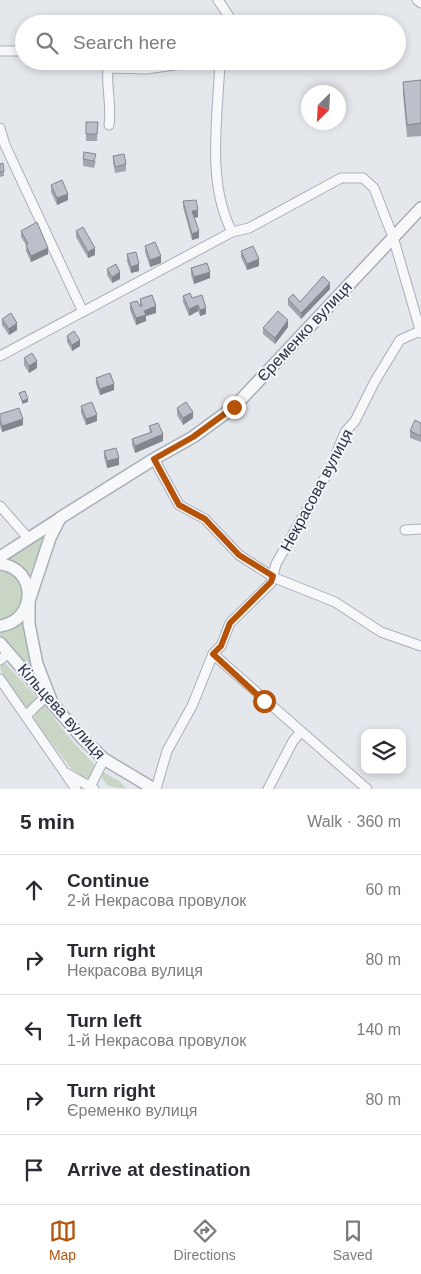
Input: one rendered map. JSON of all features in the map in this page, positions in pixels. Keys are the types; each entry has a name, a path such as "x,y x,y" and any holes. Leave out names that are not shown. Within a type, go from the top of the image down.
{"street":[{"path":"218,0 228,15"},
{"path":"417,0 421,3"},
{"path":"0,51 15,51"},
{"path":"106,70 106,84 111,110 109,125"},
{"path":"220,70 217,165 223,215 232,232"},
{"path":"0,128 5,145 83,312"},
{"path":"0,356 232,232 249,228 341,178 363,178 374,188 393,237 420,332"},
{"name":"Єременко вулиця","path":"0,557 154,459 193,437 234,407 421,208"},
{"name":"Некрасова вулиця","path":"155,789 168,751 192,706 213,654 221,646 230,623 271,582 276,564 330,467 345,432 355,421 375,381 400,340 420,332"},
{"path":"154,459 179,505 205,519 239,555 273,576 335,602 381,632 421,646"},
{"path":"0,506 28,538"},
{"path":"0,626 20,617 29,601 50,538 60,518"},
{"path":"405,530 421,529"},
{"path":"0,564 15,569 24,577 28,588 29,624 37,664 49,697 26,716"},
{"name":"Кільцева вулиця","path":"0,642 5,657 49,697 83,739 104,759 137,785 155,789"},
{"path":"213,654 367,789"},
{"path":"0,679 76,789"},
{"path":"268,789 293,740 302,732"},
{"path":"64,772 92,788 104,759"}],"green space":[{"path":"46,534 29,576 7,559"},
{"path":"0,571 7,572 19,582 22,605 13,616 0,620"},
{"path":"22,622 33,671 0,635 0,631"},
{"path":"3,661 39,700 30,709 25,706 2,673 0,667"},
{"path":"44,705 72,741 95,765 97,769 88,780 73,771 34,720 36,709"},
{"path":"103,772 121,782 126,789 108,786 101,777"}],"building":[{"path":"421,80 421,123 407,125 403,82"},
{"path":"86,122 98,122 97,134 86,134"},
{"path":"84,152 96,154 94,161 83,159"},
{"path":"124,154 126,164 115,167 113,156"},
{"path":"3,163 4,171 0,172 0,164"},
{"path":"62,180 68,194 57,198 51,185"},
{"path":"196,200 198,210 192,211 199,231 192,234 183,201"},
{"path":"37,222 48,248 31,256 26,245 28,244 21,231"},
{"path":"83,227 95,248 88,252 76,231"},
{"path":"155,242 161,256 150,260 145,246"},
{"path":"253,246 259,259 247,264 241,251"},
{"path":"136,252 139,264 131,267 127,254"},
{"path":"207,263 210,272 194,277 191,268"},
{"path":"116,264 120,272 112,277 107,269"},
{"path":"323,276 330,283 301,313 288,299 293,294 300,302"},
{"path":"190,293 192,298 202,295 206,308 200,310 198,305 189,309 183,296"},
{"path":"152,295 156,306 144,311 146,315 136,318 130,303 137,301 142,306 140,299"},
{"path":"278,311 288,320 275,338 263,328"},
{"path":"11,313 17,323 9,329 2,319"},
{"path":"74,331 80,340 72,345 67,336"},
{"path":"32,353 37,361 29,366 24,358"},
{"path":"110,373 114,384 100,389 96,378"},
{"path":"25,391 28,399 22,401 19,393"},
{"path":"92,402 97,415 86,419 81,406"},
{"path":"186,402 193,412 183,418 177,408"},
{"path":"19,408 23,419 2,426 0,414"},
{"path":"415,420 421,423 421,436 410,431"},
{"path":"158,423 163,434 135,446 132,439 152,432 149,426"},
{"path":"116,448 119,458 107,461 104,451"}],"route":[{"path":"234,407 193,437 154,459 172,496 179,505 205,519 239,555 273,576 271,582 230,623 227,635 221,646 213,654 264,701"}]}
